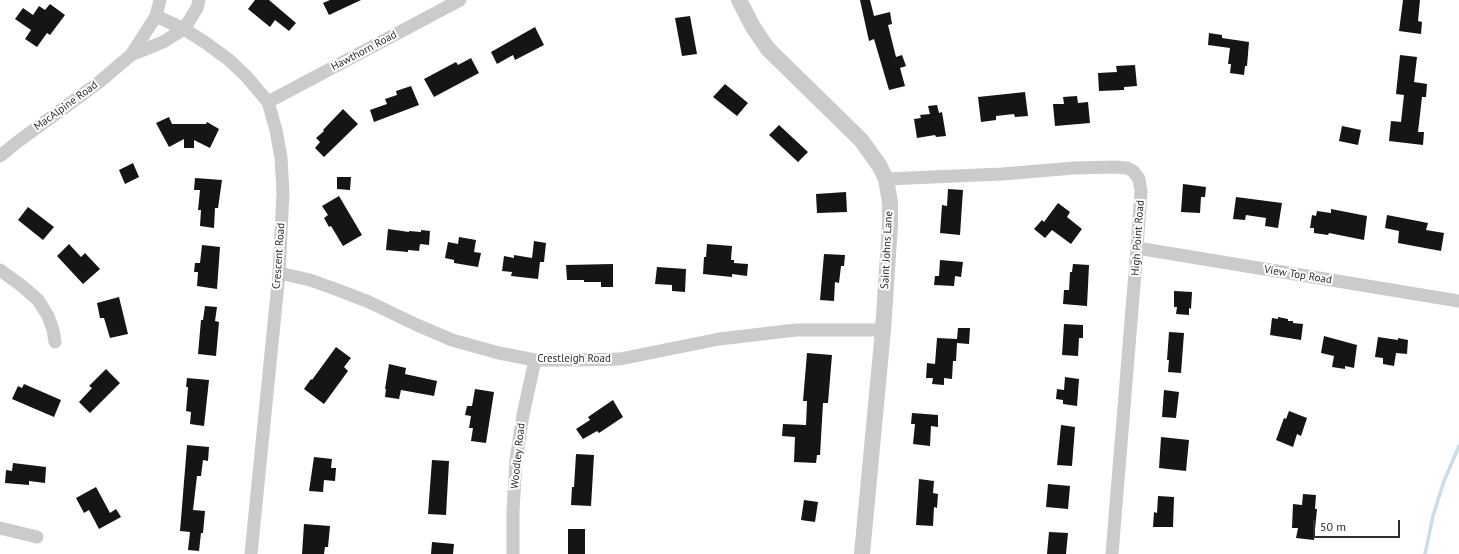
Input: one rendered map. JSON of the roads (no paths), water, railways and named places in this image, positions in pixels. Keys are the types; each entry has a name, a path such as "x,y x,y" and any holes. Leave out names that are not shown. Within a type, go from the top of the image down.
{"street":[{"name":"MacAlpine Road","path":"0,156 98,83 131,55 156,16 160,0"},
{"name":"MacAlpine Road","path":"131,55 163,42 184,29 197,8 199,0"},
{"name":"Hawthorn Road","path":"268,102 460,0"},
{"name":"Saint Johns Lane","path":"739,0 753,27 768,49 861,140 879,165 886,179 890,202 890,225 883,330 862,554"},
{"name":"Crescent Road","path":"156,16 184,29 206,43 229,60 246,76 268,102 276,130 281,158 283,193 279,273 251,554"},
{"name":"High Point Road","path":"886,179 1115,167 1127,168 1133,171 1139,179 1141,191 1137,248 1112,554"},
{"name":"View Top Road","path":"1137,248 1459,301"},
{"path":"0,270 38,300 48,316 55,342"},
{"name":"Crestleigh Road","path":"279,273 310,280 338,290 452,340 499,353 535,360 620,359 719,339 796,330 883,330"},
{"name":"Woodley Road","path":"513,554 513,511 516,460 523,415 535,360"},
{"path":"0,528 37,537"}],"waterway":[{"path":"1425,554 1433,516 1444,481 1459,446"}]}
